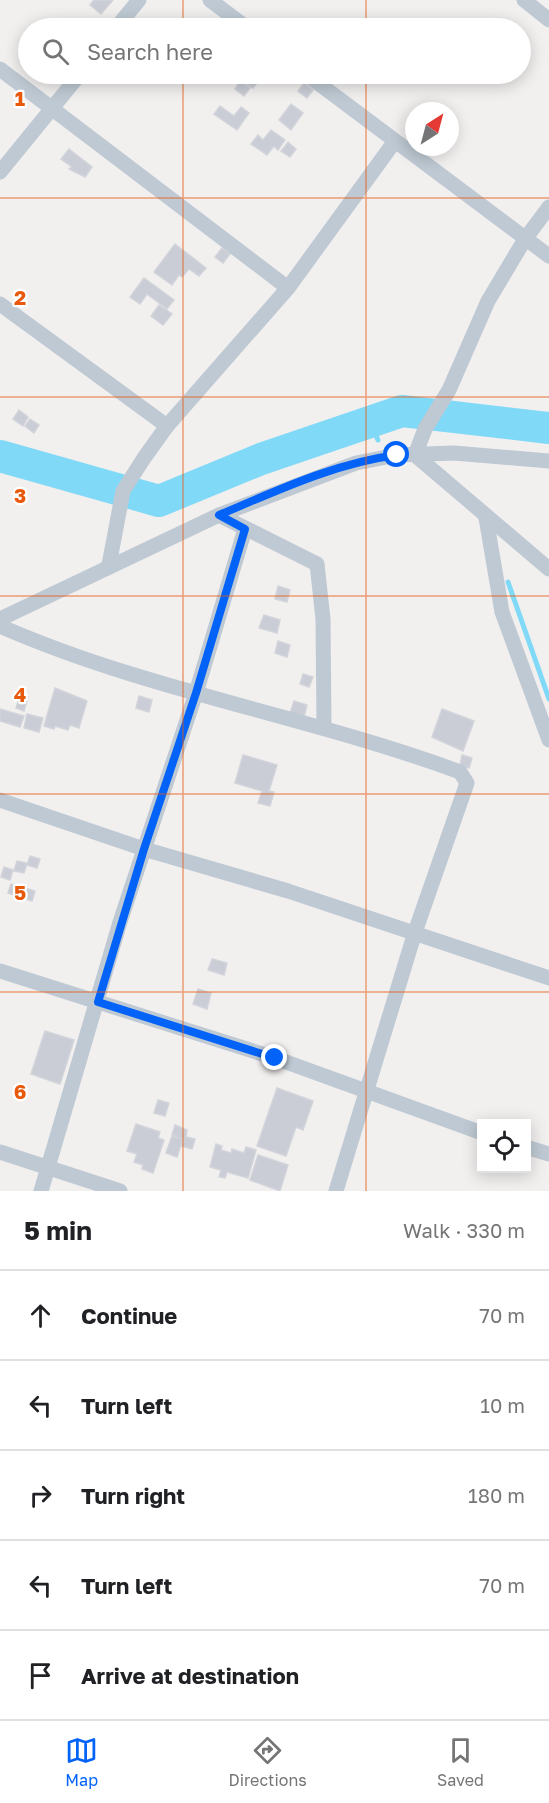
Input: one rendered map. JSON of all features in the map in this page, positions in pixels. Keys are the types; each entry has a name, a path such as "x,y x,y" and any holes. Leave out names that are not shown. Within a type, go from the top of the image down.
{"street":[{"path":"124,18 139,0"},
{"path":"210,0 234,18"},
{"path":"524,0 549,20"},
{"path":"0,69 18,82"},
{"path":"20,84 288,288"},
{"path":"0,172 72,84"},
{"path":"319,84 549,256"},
{"path":"109,565 123,491 167,426 288,288 395,141"},
{"path":"415,455 425,429 449,390 488,301 525,239 549,207"},
{"path":"0,304 167,426"},
{"path":"0,620 109,565 219,515 357,463 378,458 464,453 549,462"},
{"path":"415,455 486,518 549,569"},
{"path":"219,515 317,564 323,619 324,726"},
{"path":"486,518 502,612 549,740"},
{"path":"41,1191 144,849 196,693 245,529"},
{"path":"0,626 88,660 196,693 324,726 394,747 460,772 466,777 467,783 415,932 336,1191"},
{"path":"0,800 144,849 288,891 415,932 549,978"},
{"path":"0,971 367,1090 477,1131"},
{"path":"531,1149 549,1154"},
{"path":"0,1152 120,1191"}],"building":[{"path":"94,0 113,0 101,14 90,5"},
{"path":"238,84 244,84 250,88 244,96 235,89"},
{"path":"303,84 313,90 307,98 298,91"},
{"path":"291,104 303,113 291,130 279,120"},
{"path":"220,106 234,116 241,107 249,113 237,130 214,114"},
{"path":"271,130 285,140 278,150 274,146 267,155 251,144 258,135 263,140"},
{"path":"288,142 296,149 290,157 281,151"},
{"path":"69,149 92,167 85,177 69,169 72,167 61,159"},
{"path":"175,244 206,268 199,276 189,269 182,277 179,275 172,285 154,272"},
{"path":"222,248 230,254 223,263 215,257"},
{"path":"144,278 174,300 167,309 147,294 140,304 130,297"},
{"path":"159,305 172,314 163,325 151,316"},
{"path":"19,410 28,417 23,426 13,419"},
{"path":"30,419 39,425 34,433 25,426"},
{"path":"278,586 290,590 287,602 275,599"},
{"path":"264,615 280,620 277,633 259,628"},
{"path":"278,641 290,645 287,657 275,653"},
{"path":"303,674 313,677 309,687 300,684"},
{"path":"55,688 87,701 79,728 70,725 68,730 55,726 54,729 44,726"},
{"path":"20,695 28,697 24,711 16,708"},
{"path":"139,696 152,700 149,712 136,708"},
{"path":"294,701 307,705 304,717 290,713"},
{"path":"0,709 24,716 20,727 0,721"},
{"path":"442,709 474,721 463,751 432,737"},
{"path":"27,714 43,718 39,732 24,728"},
{"path":"243,755 277,765 269,791 274,792 270,806 258,803 262,791 235,783"},
{"path":"462,755 472,758 469,768 460,765"},
{"path":"30,856 40,859 37,868 27,865"},
{"path":"17,861 27,863 24,873 14,871"},
{"path":"4,867 13,870 10,880 1,877"},
{"path":"11,884 35,891 32,901 8,893"},
{"path":"212,959 227,963 224,975 208,970"},
{"path":"198,989 211,993 207,1009 193,1004"},
{"path":"45,1031 74,1040 60,1084 31,1074"},
{"path":"277,1088 313,1101 303,1130 296,1127 286,1156 257,1146"},
{"path":"158,1100 169,1103 165,1116 154,1113"},
{"path":"136,1124 160,1132 158,1138 164,1140 153,1173 142,1169 143,1165 134,1162 137,1154 127,1151"},
{"path":"175,1125 187,1130 186,1137 195,1139 192,1149 181,1146 183,1139 172,1135"},
{"path":"172,1136 183,1139 177,1157 166,1153"},
{"path":"216,1144 222,1146 221,1150 231,1153 232,1149 244,1153 246,1147 256,1150 248,1178 227,1172 225,1178 219,1177 221,1170 210,1167"},
{"path":"258,1155 288,1165 280,1191 250,1180"}],"waterway":[{"path":"0,456 159,501 261,459 402,411 549,428"},
{"path":"369,421 378,440"},
{"path":"508,582 549,699"}],"route":[{"path":"275,1058 98,1002 120,922 196,693 245,529 219,515 311,478 357,463 397,455"}]}
